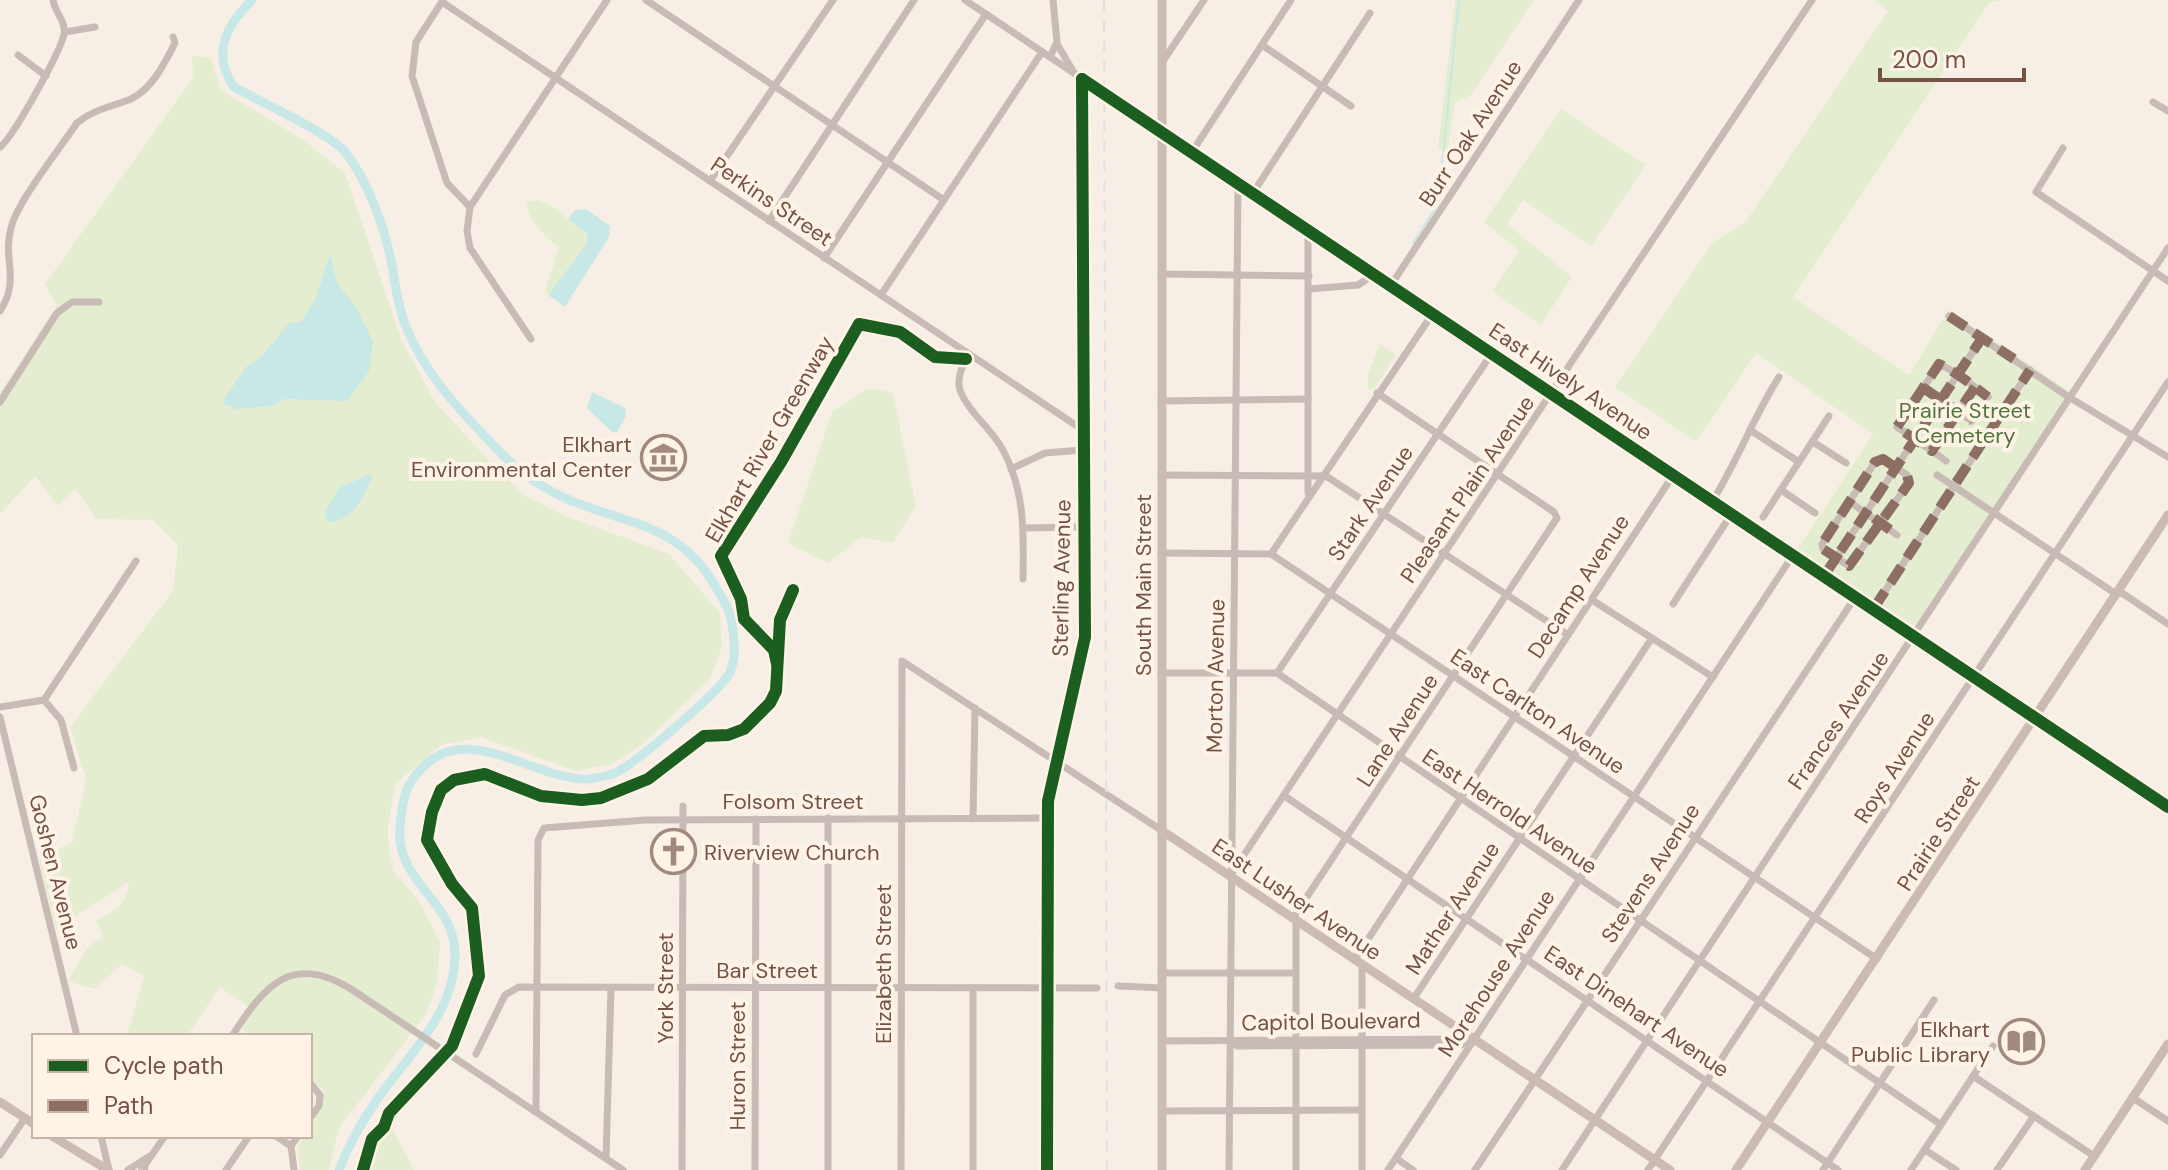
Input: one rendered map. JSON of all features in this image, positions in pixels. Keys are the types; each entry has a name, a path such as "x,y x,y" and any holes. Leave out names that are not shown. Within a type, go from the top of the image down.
{"main road":[{"name":"South Main Street","path":"1162,0 1162,1170"},
{"name":"Prairie Street","path":"1736,1170 2168,515"},
{"name":"East Lusher Avenue","path":"1161,830 1670,1170"},
{"path":"2085,1170 2168,1044"},
{"path":"0,1102 32,1123"},
{"path":"55,1138 108,1170"}],"street":[{"path":"0,147 16,132 27,104 56,60 65,32 53,0"},
{"path":"531,339 470,248 467,231 470,207 607,0"},
{"path":"646,0 944,200"},
{"path":"710,181 833,0"},
{"path":"769,221 914,0"},
{"name":"East Hively Avenue","path":"965,0 2168,807"},
{"path":"1053,0 1057,42 1074,74"},
{"path":"1162,63 1204,0"},
{"path":"1192,152 1291,0"},
{"name":"Burr Oak Avenue","path":"1391,285 1579,0"},
{"name":"Pleasant Plain Avenue","path":"1230,876 1286,797 1812,0"},
{"path":"443,1 416,42 412,76 447,183 470,207"},
{"name":"Perkins Street","path":"443,1 1083,430"},
{"path":"1253,193 1370,13"},
{"path":"824,258 986,14"},
{"path":"65,32 95,27"},
{"path":"0,311 11,287 9,240 13,221 77,123 89,113 144,91 166,60 175,43 173,37"},
{"path":"881,295 944,200 1057,42"},
{"path":"1262,45 1351,106"},
{"path":"18,55 46,76"},
{"name":"Sterling Avenue","path":"1047,1170 1047,818 1055,761 1085,637 1082,79"},
{"path":"2153,102 2168,111"},
{"path":"2063,148 2036,192 2168,281"},
{"name":"Morton Avenue","path":"1229,1170 1238,183"},
{"path":"1308,230 1308,495"},
{"name":"Frances Avenue","path":"1562,1170 2168,248"},
{"path":"1161,274 1309,276"},
{"path":"1309,289 1358,285 1375,274"},
{"path":"0,402 57,313 72,302 99,302"},
{"path":"1161,553 1271,554 1433,313"},
{"path":"1949,316 2168,457"},
{"path":"1824,576 1982,338"},
{"name":"Stark Avenue","path":"1277,673 1492,353"},
{"path":"969,354 961,368 960,389 1000,446 1011,469 1021,502 1024,528 1023,579"},
{"path":"1946,461 1897,427 1922,387 1939,364 1988,397"},
{"path":"1874,608 2030,370"},
{"path":"1713,500 1740,456 1750,430 1779,377"},
{"name":"Roys Avenue","path":"1648,1170 2168,382"},
{"path":"1922,387 1972,421"},
{"path":"1932,451 1975,387"},
{"path":"1377,393 1498,475"},
{"path":"1161,401 1308,399"},
{"path":"1763,517 1829,416"},
{"path":"1750,430 1799,462"},
{"path":"1813,442 1846,463"},
{"path":"1011,469 1045,453 1082,450"},
{"path":"1883,459 1895,468 1907,475 1909,483 1853,565 1823,549 1822,544 1875,462 1883,459"},
{"name":"Decamp Avenue","path":"1358,962 1408,879 1674,474"},
{"path":"1161,475 1322,476 1568,635"},
{"name":"Lane Avenue","path":"1294,919 1555,522 1554,512 1498,475"},
{"path":"1937,475 2116,594 2122,593 2168,624"},
{"path":"1781,490 1815,513"},
{"path":"1850,502 1897,535"},
{"path":"1673,604 1732,513"},
{"path":"1024,528 1083,527"},
{"name":"East Carlton Avenue","path":"1271,554 1877,959"},
{"name":"Morehouse Avenue","path":"1388,1170 1793,555"},
{"path":"0,707 44,700 136,561"},
{"name":"Stevens Avenue","path":"1475,1170 1856,596"},
{"path":"1592,600 1713,677"},
{"name":"Mather Avenue","path":"1414,998 1652,638"},
{"name":"East Lusher Avenue","path":"902,661 1161,830"},
{"name":"Elizabeth Street","path":"901,1170 902,661"},
{"path":"1161,673 1277,673"},
{"name":"East Herrold Avenue","path":"1277,673 1940,1124"},
{"path":"44,700 61,720 74,768"},
{"path":"973,819 975,708"},
{"name":"Goshen Avenue","path":"0,717 77,1034"},
{"name":"East Dinehart Avenue","path":"1286,797 1768,1120 1826,1166 1838,1170"},
{"name":"York Street","path":"682,1170 683,806"},
{"path":"828,818 828,1170"},
{"name":"Folsom Street","path":"537,987 541,831 549,827 683,820 1047,818"},
{"name":"Huron Street","path":"755,1170 756,819"},
{"path":"1294,919 1296,1170"},
{"path":"1358,962 1362,1042 1362,1170"},
{"path":"236,1034 262,992 281,979 301,973 337,980 623,1170"},
{"path":"1161,973 1295,973"},
{"path":"1118,986 1162,988"},
{"name":"Bar Street","path":"476,1054 505,995 519,987 1097,988"},
{"path":"536,1111 537,987"},
{"path":"606,1158 611,988"},
{"path":"973,988 973,1170"},
{"path":"1826,1166 1934,1000"},
{"name":"Capitol Boulevard","path":"1162,1041 1474,1039"},
{"path":"1911,1170 1993,1046"},
{"path":"1973,1076 2094,1156"},
{"path":"312,1085 320,1095 319,1106 312,1115"},
{"path":"2133,1098 2168,1121"},
{"path":"1162,1111 1362,1110"},
{"path":"1997,1170 2034,1116"},
{"path":"0,1155 25,1118"},
{"path":"101,1138 108,1170"},
{"path":"142,1169 164,1138"},
{"path":"226,1170 248,1138"},
{"path":"279,1138 291,1146"},
{"path":"294,1170 291,1146 297,1138"},
{"path":"1925,1150 1956,1170"},
{"path":"128,1170 150,1156"},
{"path":"1396,1158 1413,1170"}],"green space":[{"path":"1455,0 1534,0 1471,95 1454,103 1448,151 1438,149"},
{"name":"Prairie Street Cemetery","path":"1874,0 2001,0 1989,3 1793,297 1909,375 1948,310 2072,393 1916,627 1797,550 1873,434 1756,353 1696,442 1615,387 1712,243 1746,221 1888,11"},
{"path":"192,55 211,58 221,90 305,141 345,173 401,339 435,402 482,453 524,495 565,516 669,554 720,613 722,647 710,679 640,746 612,764 576,771 481,737 441,745 395,784 387,832 393,871 419,901 440,942 437,983 427,1013 339,1128 329,1170 300,1170 298,1146 303,1138 312,1138 312,1125 324,1092 312,1079 312,1034 249,1034 242,1029 253,1010 220,987 188,1034 128,1034 144,976 122,964 95,989 68,981 87,948 103,936 96,920 119,906 126,896 129,882 56,929 39,859 72,842 86,779 70,727 173,591 178,545 153,520 96,519 75,488 58,506 35,476 0,514 0,393 57,305 45,284 193,78"},
{"path":"1561,109 1646,165 1591,246 1523,200 1507,224 1572,277 1541,325 1492,291 1519,251 1484,222"},
{"path":"537,200 552,206 588,235 586,245 548,295 545,292 559,247 542,233 530,215 527,202"},
{"path":"1379,344 1396,354 1374,389 1368,390 1368,375"},
{"path":"868,388 893,393 916,506 893,543 861,537 828,563 788,543 832,412"},
{"path":"383,1111 414,1170 354,1170"}],"water":[{"path":"586,209 610,226 609,237 565,307 548,295 586,245 588,235 568,219 575,210"},
{"path":"330,254 337,283 356,307 373,342 369,371 347,401 284,399 270,406 235,409 222,402 246,367 262,356 290,322 300,323 316,298"},
{"path":"592,392 625,408 626,416 617,432 612,432 587,408"},
{"path":"370,474 372,478 356,507 343,518 328,522 325,511 339,488"}],"waterway":[{"path":"252,0 235,20 225,40 223,63 227,75 234,87 312,128 347,154 362,178 380,219 405,324 433,376 504,456 536,482 585,506 648,528 685,549 701,565 725,604 731,618 734,641 732,666 723,682 676,727 613,774 589,779 566,777 471,749 449,751 428,762 409,785 401,817 400,840 413,875 445,918 452,936 455,956 453,977 447,996 428,1032 367,1115 339,1170"},
{"path":"1413,243 1435,209 1439,194 1459,0"}],"railway":[{"path":"1104,0 1107,1170"}],"marked path":[{"path":"1949,316 2014,359"},
{"path":"1824,576 1982,338"},
{"path":"1975,387 1932,451 1897,427 1939,364 1958,375 1977,388 1988,397"},
{"path":"1874,608 2030,370"},
{"path":"1922,387 1972,421"},
{"path":"1883,459 1907,475 1909,483 1849,566 1823,549 1822,544 1875,462 1883,459"},
{"path":"1874,518 1897,535"}],"cycle path":[{"path":"1082,79 2168,807"},
{"path":"1047,1170 1048,801 1085,637 1082,79"},
{"name":"Elkhart River Greenway","path":"777,664 774,650 744,619 741,599 721,556 781,462 859,324 900,332 935,357 966,359"},
{"path":"363,1170 372,1139 384,1127 389,1113 452,1046 479,976 472,908 452,884 427,840 432,812 441,790 454,780 485,774 541,796 582,800 601,798 648,779 704,736 728,735 744,729 770,703 776,691 780,620 793,590"}],"place":[{"name":"Elkhart Environmental Center","path":"663,457"},
{"name":"Riverview Church","path":"673,852"},
{"name":"Elkhart Public Library","path":"2021,1042"}]}
